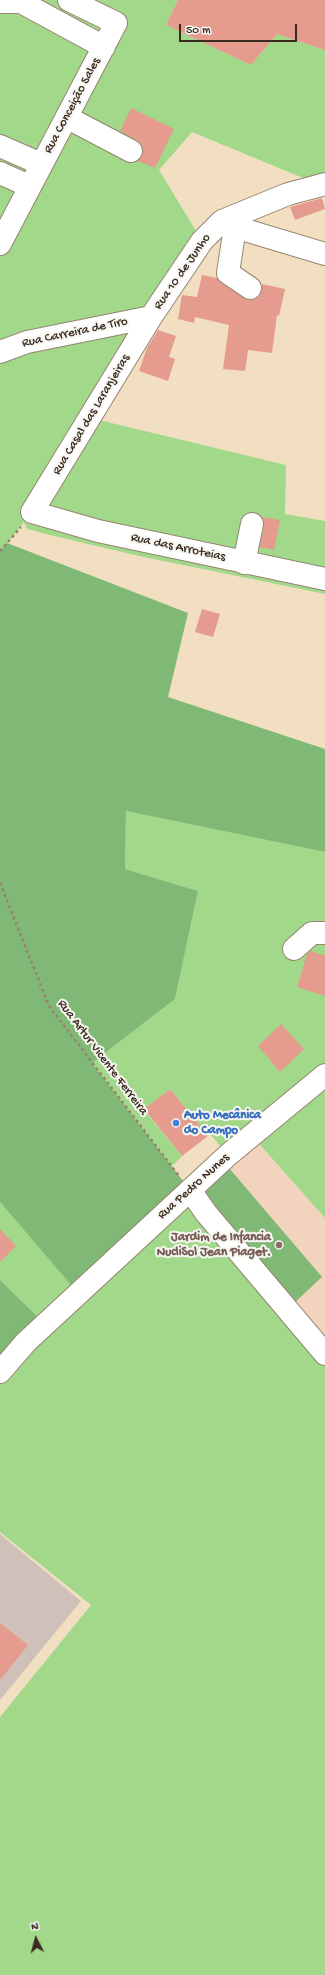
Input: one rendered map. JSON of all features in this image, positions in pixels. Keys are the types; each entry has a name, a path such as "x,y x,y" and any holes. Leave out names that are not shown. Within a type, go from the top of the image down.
{"street":[{"name":"Rua Conceição Sales","path":"0,244 41,164 68,118 116,23 69,0"},
{"name":"Rua Conceição Sales","path":"0,2 21,2 104,47"},
{"path":"68,118 131,151"},
{"path":"0,146 41,164"},
{"path":"0,173 30,186"},
{"name":"Rua 10 de Junho","path":"152,317 193,254 228,224 288,194 325,184"},
{"path":"250,288 228,273 228,224 325,254"},
{"name":"Rua Carreira de Tiro","path":"0,352 27,342 152,317"},
{"name":"Rua Casal das Laranjeiras","path":"32,512 152,317"},
{"name":"Rua das Arroteias","path":"32,512 98,531 244,563 325,578"},
{"path":"244,563 252,524"},
{"path":"294,949 312,933 325,933"},
{"name":"Rua Pedro Nunes","path":"0,1372 26,1342 228,1155 325,1075"},
{"path":"190,1190 206,1213 325,1354"}],"path":[{"path":"0,551 32,512"},
{"name":"Rua Artur Vicente Ferreira","path":"0,882 49,1006 190,1190"}],"shaded area":[{"name":"Jardim de Infancia NucliSol Jean Piaget.","path":"251,1136 325,1218 325,1354 190,1190"},
{"path":"0,1534 81,1601 0,1700"}],"green space":[{"path":"0,0 178,0 166,25 251,65 277,34 325,50 325,184 320,185 192,132 159,170 202,241 99,420 286,465 285,514 325,521 325,594 139,556 50,535 27,529 24,522 0,552"},
{"path":"7,543 188,613 168,697 325,749 325,852 126,811 125,869 198,891 175,999 92,1063 190,1190 72,1286 0,1202 0,551"},
{"path":"126,811 325,852 325,1218 252,1136 228,1155 210,1134 208,1136 170,1089 144,1110 182,1156 172,1166 92,1063 175,999 198,891 125,869"},
{"path":"229,1168 322,1277 291,1306 202,1196"},
{"path":"190,1190 325,1357 325,1975 0,1975 0,1717 91,1605 0,1532 0,1372 45,1324 0,1280 0,1202 72,1285"},
{"path":"0,1280 45,1324 0,1372"}],"building":[{"path":"178,0 325,0 325,50 277,34 251,65 166,25"},
{"path":"131,108 174,129 155,168 138,161 143,151 142,145 137,140 120,131"},
{"path":"322,198 325,209 295,220 290,207"},
{"path":"202,275 217,278 221,283 249,300 255,299 260,295 262,284 285,289 279,316 277,315 272,353 248,350 245,371 223,369 229,325 195,317 194,323 178,319 182,295 197,297"},
{"path":"158,330 176,336 169,357 175,359 168,381 139,371 147,348"},
{"path":"262,517 280,520 274,550 260,547 264,526"},
{"path":"202,609 220,614 213,637 195,632"},
{"path":"311,951 325,956 325,996 297,987 307,954"},
{"path":"281,1024 304,1049 280,1072 258,1046"},
{"name":"Auto Mecânica do Campo","path":"170,1089 208,1136 182,1156 144,1109"},
{"path":"0,1229 16,1246 0,1262"},
{"path":"0,1623 28,1645 0,1680"}],"place":[{"name":"Auto Mecânica do Campo","path":"176,1123"},
{"name":"Jardim de Infancia NucliSol Jean Piaget.","path":"279,1245"}]}
